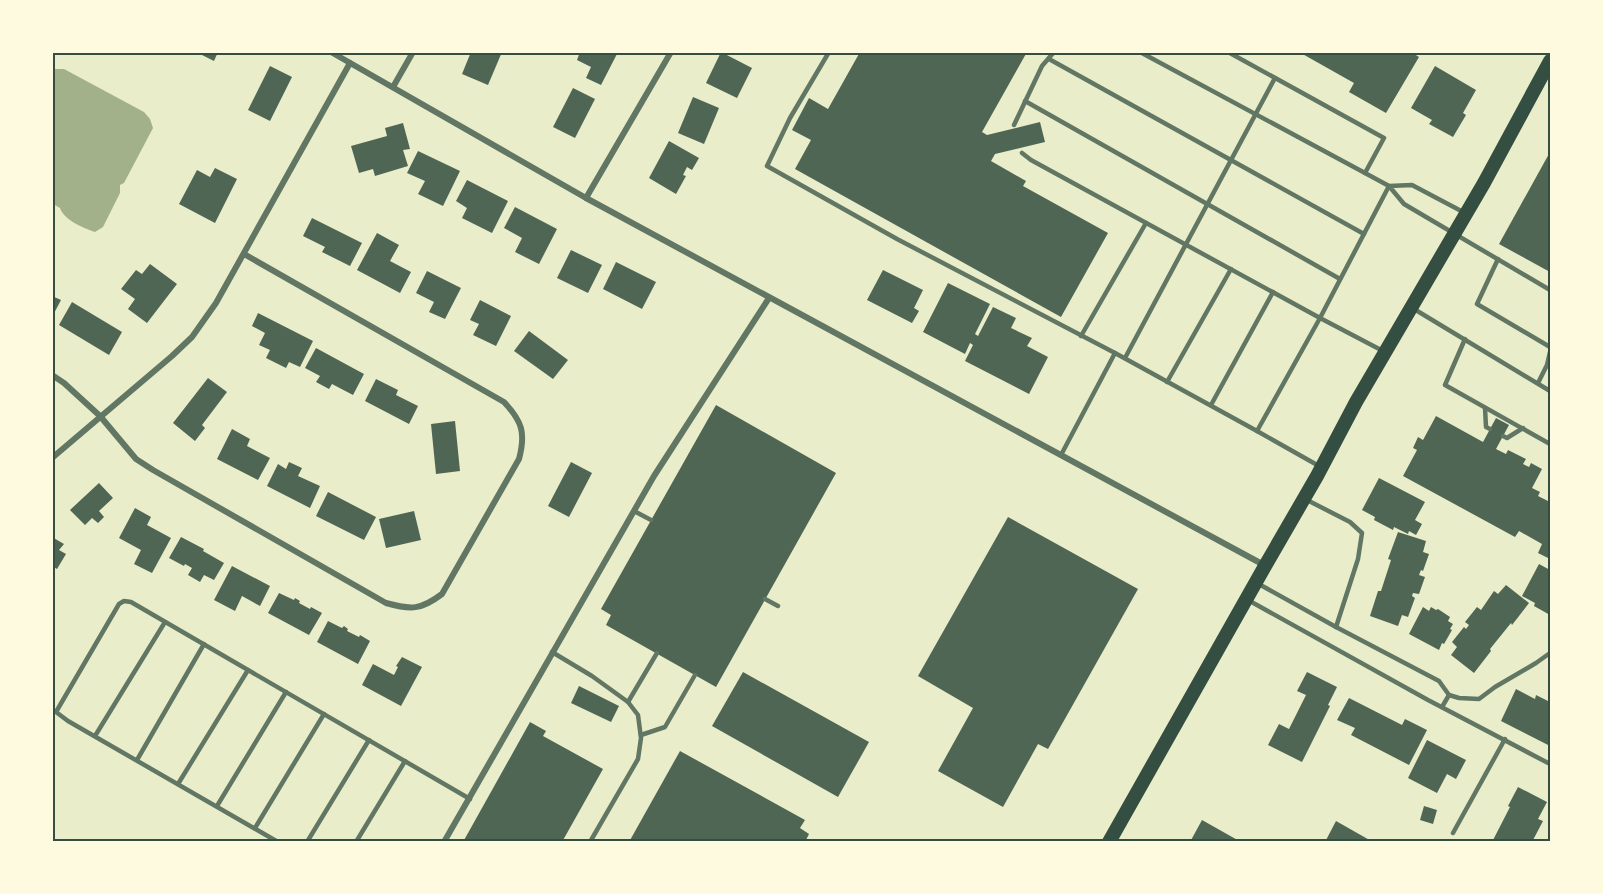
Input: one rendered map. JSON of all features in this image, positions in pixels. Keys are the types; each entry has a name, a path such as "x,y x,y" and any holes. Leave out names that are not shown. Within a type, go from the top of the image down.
{"main road":[{"path":"1109,842 1551,60"}],"street":[{"path":"331,52 586,198 1265,566"},
{"path":"393,87 413,52"},
{"path":"586,198 671,52"},
{"path":"52,459 192,337 216,303 350,63"},
{"path":"52,375 100,416 136,459 153,470 386,603 415,608 428,604 442,594 519,459 523,443 521,427 516,414 504,402 244,254"},
{"path":"444,842 654,476 769,298"}],"lane":[{"path":"829,52 790,118 767,166 897,239 1125,358 1322,467"},
{"path":"1014,124 1042,66 1054,52"},
{"path":"1140,52 1389,186 1404,204 1551,290"},
{"path":"1228,52 1384,138 1365,174"},
{"path":"1049,59 1364,234"},
{"path":"1125,358 1275,78"},
{"path":"1025,101 1340,279"},
{"path":"1022,153 1385,352"},
{"path":"1389,186 1412,184 1466,214"},
{"path":"1257,431 1320,318 1389,186"},
{"path":"1081,336 1146,223"},
{"path":"1498,259 1477,304 1551,347"},
{"path":"1167,382 1232,269"},
{"path":"1210,405 1274,292"},
{"path":"1411,307 1551,391"},
{"path":"1465,339 1445,385 1551,444"},
{"path":"1538,383 1551,352"},
{"path":"1061,455 1115,353"},
{"path":"1485,408 1486,426 1490,429"},
{"path":"1503,436 1507,438 1523,428"},
{"path":"1304,498 1350,522 1362,532 1358,559 1336,627"},
{"path":"634,511 651,520"},
{"path":"1256,582 1439,681 1449,695 1459,698 1479,699 1551,653"},
{"path":"765,599 778,606"},
{"path":"1246,599 1551,764"},
{"path":"278,842 56,712 119,604 124,601 131,602 470,799"},
{"path":"95,736 165,621"},
{"path":"137,760 204,644"},
{"path":"552,652 592,676 628,702 638,715 641,735 638,759 590,842"},
{"path":"628,702 657,653"},
{"path":"178,784 248,670"},
{"path":"641,735 665,727 695,675"},
{"path":"217,806 286,692"},
{"path":"1442,707 1449,695"},
{"path":"255,828 324,714"},
{"path":"1453,833 1505,739"},
{"path":"307,842 369,740"},
{"path":"356,842 405,761"}],"shaded area":[{"path":"64,69 144,112 153,128 124,183 120,185 120,193 103,227 95,232 70,220 60,208 53,204 52,71"}],"building":[{"path":"196,52 218,52 214,61"},
{"path":"471,52 502,52 488,85 462,74"},
{"path":"580,52 618,52 601,85 586,78 591,67 577,60"},
{"path":"721,52 752,68 737,98 706,83"},
{"path":"860,52 1027,52 982,132 987,135 1040,122 1045,142 995,154 991,161 1026,181 1023,186 1108,233 1061,317 795,169 811,140 792,130 809,98 828,109"},
{"path":"1299,52 1411,52 1419,57 1386,113 1349,92 1354,83"},
{"path":"270,66 292,77 270,121 248,110"},
{"path":"1435,66 1476,90 1463,113 1466,115 1453,137 1429,124 1432,120 1411,108"},
{"path":"573,88 595,99 575,138 553,127"},
{"path":"693,97 719,108 704,144 678,133"},
{"path":"403,123 410,149 403,150 408,166 375,176 373,169 359,173 351,146 387,136 385,128"},
{"path":"669,141 699,158 692,170 687,167 683,175 686,176 676,194 649,178"},
{"path":"418,151 460,171 443,206 418,194 425,181 407,173"},
{"path":"1550,152 1550,272 1499,244"},
{"path":"215,168 237,179 215,223 179,204 197,170 210,177"},
{"path":"467,180 508,201 492,233 462,218 467,208 456,201"},
{"path":"515,207 557,229 539,264 515,252 522,238 504,228"},
{"path":"312,218 362,243 350,266 322,252 325,247 303,236"},
{"path":"377,233 399,245 390,261 411,272 400,293 357,270"},
{"path":"571,250 602,265 588,293 557,278"},
{"path":"616,262 656,282 642,309 603,289"},
{"path":"150,264 177,284 147,323 128,309 135,299 121,289 136,270 142,274"},
{"path":"883,270 923,290 914,308 919,311 912,323 867,300"},
{"path":"427,271 461,288 445,319 429,312 434,302 416,293"},
{"path":"948,283 990,304 975,334 978,336 993,307 1016,318 1011,328 1032,338 1027,346 1048,357 1029,394 965,361 973,345 970,343 965,354 923,332"},
{"path":"52,296 61,300 52,317"},
{"path":"480,300 511,316 496,346 473,335 479,324 470,320"},
{"path":"72,302 122,332 109,355 59,325"},
{"path":"258,313 313,341 300,367 289,362 286,368 266,358 270,350 259,345 265,333 252,326"},
{"path":"529,331 568,360 553,379 514,351"},
{"path":"316,348 364,374 353,395 332,384 329,389 316,382 320,376 305,368"},
{"path":"208,378 227,392 202,425 205,428 195,441 173,423"},
{"path":"376,379 398,390 396,395 418,406 409,424 365,401"},
{"path":"716,405 836,473 716,687 606,625 611,615 601,609"},
{"path":"1436,416 1483,442 1496,418 1509,425 1496,449 1506,454 1508,450 1526,459 1523,464 1529,467 1531,463 1542,469 1532,488 1540,492 1538,496 1550,502 1550,559 1538,553 1542,544 1519,531 1515,537 1403,476 1417,450 1413,448 1418,437 1423,440"},
{"path":"455,421 460,471 436,474 431,424"},
{"path":"232,429 250,439 247,446 270,458 258,480 217,459"},
{"path":"289,462 302,468 298,476 320,486 310,508 267,486 278,464 286,469"},
{"path":"571,462 592,473 569,517 548,506"},
{"path":"1379,478 1425,502 1415,520 1422,524 1416,535 1394,527 1393,530 1374,520 1375,517 1362,510"},
{"path":"99,483 113,498 99,511 104,517 98,523 92,518 85,525 70,510"},
{"path":"328,492 376,517 364,540 316,516"},
{"path":"135,508 151,517 147,525 171,538 152,573 134,564 141,550 119,538"},
{"path":"414,511 421,540 386,548 379,519"},
{"path":"1008,517 1138,589 1048,749 1038,744 1003,807 938,771 973,708 918,676"},
{"path":"1398,532 1426,541 1423,552 1429,554 1423,571 1421,570 1419,575 1425,577 1419,594 1413,593 1412,596 1415,598 1408,617 1402,615 1398,626 1370,616 1378,591 1381,591 1391,560 1388,559"},
{"path":"52,537 64,544 59,550 66,554 57,569 52,566"},
{"path":"181,537 224,563 214,580 204,575 200,582 188,575 192,568 169,558"},
{"path":"1539,564 1550,570 1550,615 1522,596"},
{"path":"232,566 270,586 260,606 242,596 235,611 214,600"},
{"path":"1506,585 1529,603 1490,649 1491,651 1474,673 1451,655 1457,647 1452,642 1464,627 1466,629 1469,625 1465,622 1477,607 1481,610 1494,591 1498,594"},
{"path":"279,593 294,600 295,598 300,601 299,603 322,613 309,635 268,613"},
{"path":"1423,607 1429,611 1431,607 1438,609 1450,617 1448,621 1453,624 1450,629 1452,630 1439,650 1409,634"},
{"path":"328,621 342,628 344,626 348,629 347,631 370,641 358,664 317,642"},
{"path":"402,657 422,667 401,706 362,685 373,664 394,675 398,667 396,666"},
{"path":"743,672 869,742 838,797 712,726"},
{"path":"1307,672 1337,687 1302,762 1268,745 1279,724 1289,729 1306,695 1297,691"},
{"path":"579,686 619,706 611,722 571,703"},
{"path":"1516,689 1535,699 1536,695 1550,702 1550,746 1501,721"},
{"path":"1349,698 1402,725 1405,719 1427,730 1409,765 1351,735 1355,728 1337,720"},
{"path":"530,722 546,731 543,736 603,769 562,842 463,842"},
{"path":"1427,740 1466,760 1456,779 1447,774 1437,793 1408,778"},
{"path":"680,751 805,820 800,828 809,834 805,842 629,842"},
{"path":"1518,787 1547,802 1538,819 1543,821 1532,842 1492,842 1510,807 1508,806"},
{"path":"1424,806 1437,810 1433,824 1420,820"},
{"path":"1202,820 1241,842 1190,842"},
{"path":"1336,821 1373,842 1325,842"}]}
